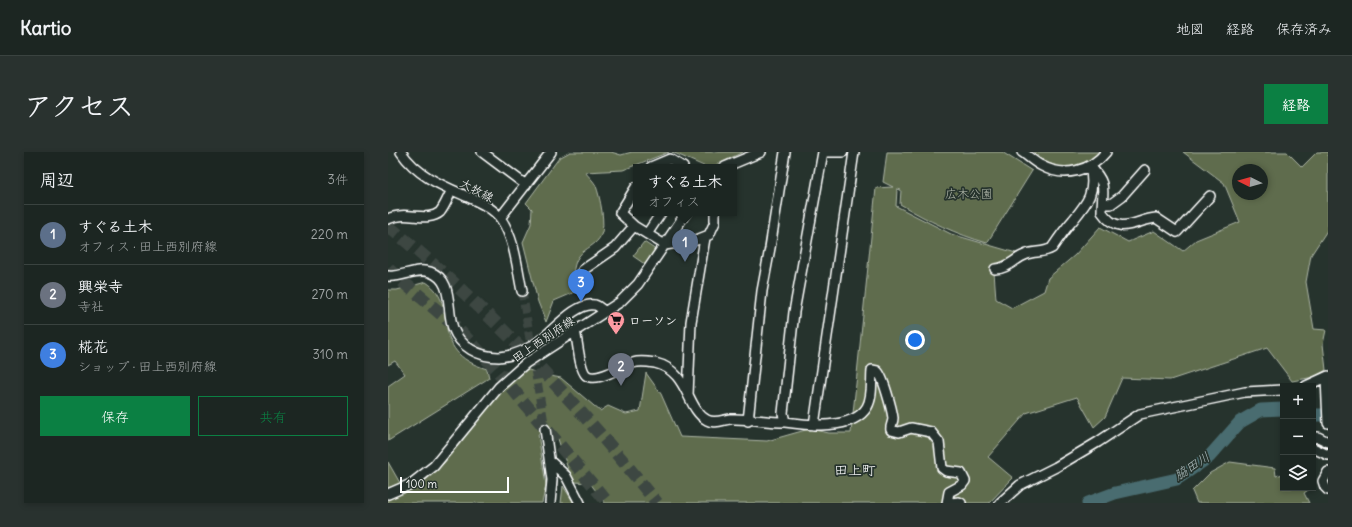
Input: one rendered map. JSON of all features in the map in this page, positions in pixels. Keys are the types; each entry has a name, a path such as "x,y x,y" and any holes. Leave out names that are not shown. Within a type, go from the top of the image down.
{"street":[{"name":"大牧線","path":"401,152 424,176 486,206 500,218 515,252 522,292"},
{"path":"482,152 495,156 526,185"},
{"path":"500,218 551,152"},
{"path":"732,164 761,152"},
{"path":"748,421 762,291 785,152"},
{"path":"785,422 783,413 794,312 823,152"},
{"path":"827,152 843,152"},
{"path":"814,425 854,152"},
{"path":"1022,152 1042,166 1056,171 1071,172 1082,170 1090,166 1106,152"},
{"path":"658,164 670,159 678,164"},
{"path":"1090,166 1101,177 1104,194 1102,212 1114,223 1129,226 1156,218 1178,232 1210,196"},
{"path":"995,269 1002,269 1026,255 1046,251 1052,248 1086,206 1092,192 1093,179 1090,166"},
{"path":"1103,203 1111,204 1122,196 1145,170"},
{"path":"388,219 397,215 422,217 435,216 440,211 452,190"},
{"path":"633,192 620,213 634,226 646,234 666,245 705,238"},
{"path":"646,234 659,216"},
{"name":"田上西別府線","path":"388,494 411,484 434,466 499,387 526,363 620,302 638,284 666,245 684,216"},
{"path":"688,395 691,322 705,238 712,230 714,216"},
{"path":"583,270 615,248 634,226"},
{"path":"388,276 423,270 436,274 449,296 452,327 456,334 461,341 474,352 486,356 512,355 527,349 581,308 594,305 605,312"},
{"path":"575,332 580,348 580,364 587,376 594,378 600,377 624,365 644,361 668,368 676,376 700,415 708,421 717,422 731,419 814,425 844,422 854,419 867,407 870,398 872,370 877,371 882,376 891,410 893,420 891,430 899,432 911,428 931,432 939,442 942,468 946,471 961,474 964,477 965,481 962,485 949,492 947,503"},
{"path":"1313,383 1327,377 1328,423"},
{"path":"1000,503 1020,485 1092,446 1140,414 1250,391 1280,390"},
{"path":"545,429 552,480 550,503"},
{"path":"1316,438 1328,442"},
{"path":"1316,450 1328,456"},
{"path":"550,461 566,476 580,503"},
{"path":"1328,472 1323,481 1328,490"},
{"path":"951,503 962,503"}],"green space":[{"path":"570,152 611,152 621,155 632,152 669,152 638,164 633,164 633,166 623,170 585,172 594,182 598,191 603,225 601,235 597,241 579,256 575,264 573,284 575,292 554,301 546,322 538,302 523,242 531,224 532,209 526,203 559,158"},
{"path":"672,152 743,152 718,164 699,164"},
{"name":"広木公園","path":"887,152 1002,152 1032,171 987,243 964,236 921,216 900,204 901,190 897,189 896,206 951,234 1023,255 994,272 996,299 1012,308 1044,291 1048,278 1075,255 1100,227 1128,242 1154,231 1183,251 1196,240 1240,222 1224,183 1183,152 1287,152 1302,167 1317,152 1328,152 1328,229 1311,255 1306,282 1314,329 1326,330 1323,344 1326,370 1314,377 1292,381 1267,348 1170,380 1122,378 1105,417 1094,427 1077,397 1026,413 988,457 1013,478 989,503 605,503 590,483 575,482 568,469 555,430 538,434 546,485 542,503 388,503 388,499 425,481 444,463 504,388 526,369 540,374 561,378 600,411 608,406 626,414 640,411 646,373 661,394 680,437 767,441 809,429 829,433 851,433 876,188 893,187 883,182"},
{"path":"1033,152 1099,152 1089,160 1077,165 1057,166 1041,159"},
{"path":"644,242 656,250 646,265 633,256"},
{"path":"426,282 436,292 442,303 450,340 456,351 468,361 487,369 489,378 388,441 388,386 405,374 395,361 388,365 388,290 397,290"},
{"path":"388,462 400,483 388,488"},
{"path":"1230,462 1275,468 1276,476 1280,475 1280,491 1307,491 1304,493 1309,503 1197,503 1192,491 1210,473"},
{"path":"563,486 574,503 561,503"}],"waterway":[{"name":"脇田川","path":"1088,503 1115,493 1177,479 1209,457 1240,422 1261,410 1280,409"},
{"name":"脇田川","path":"1316,415 1328,415"}],"tunnel":[{"path":"388,226 461,290 530,357 627,465 657,503"},
{"path":"388,269 454,325 495,368 608,503"},
{"path":"522,291 545,429"}],"place":[{"name":"すぐる土木","path":"685,262"},
{"name":"椛花","path":"581,302"},
{"name":"ローソン","path":"616,335"},
{"name":"興栄寺","path":"621,386"}],"district":[{"name":"田上町","path":"855,470"}]}
